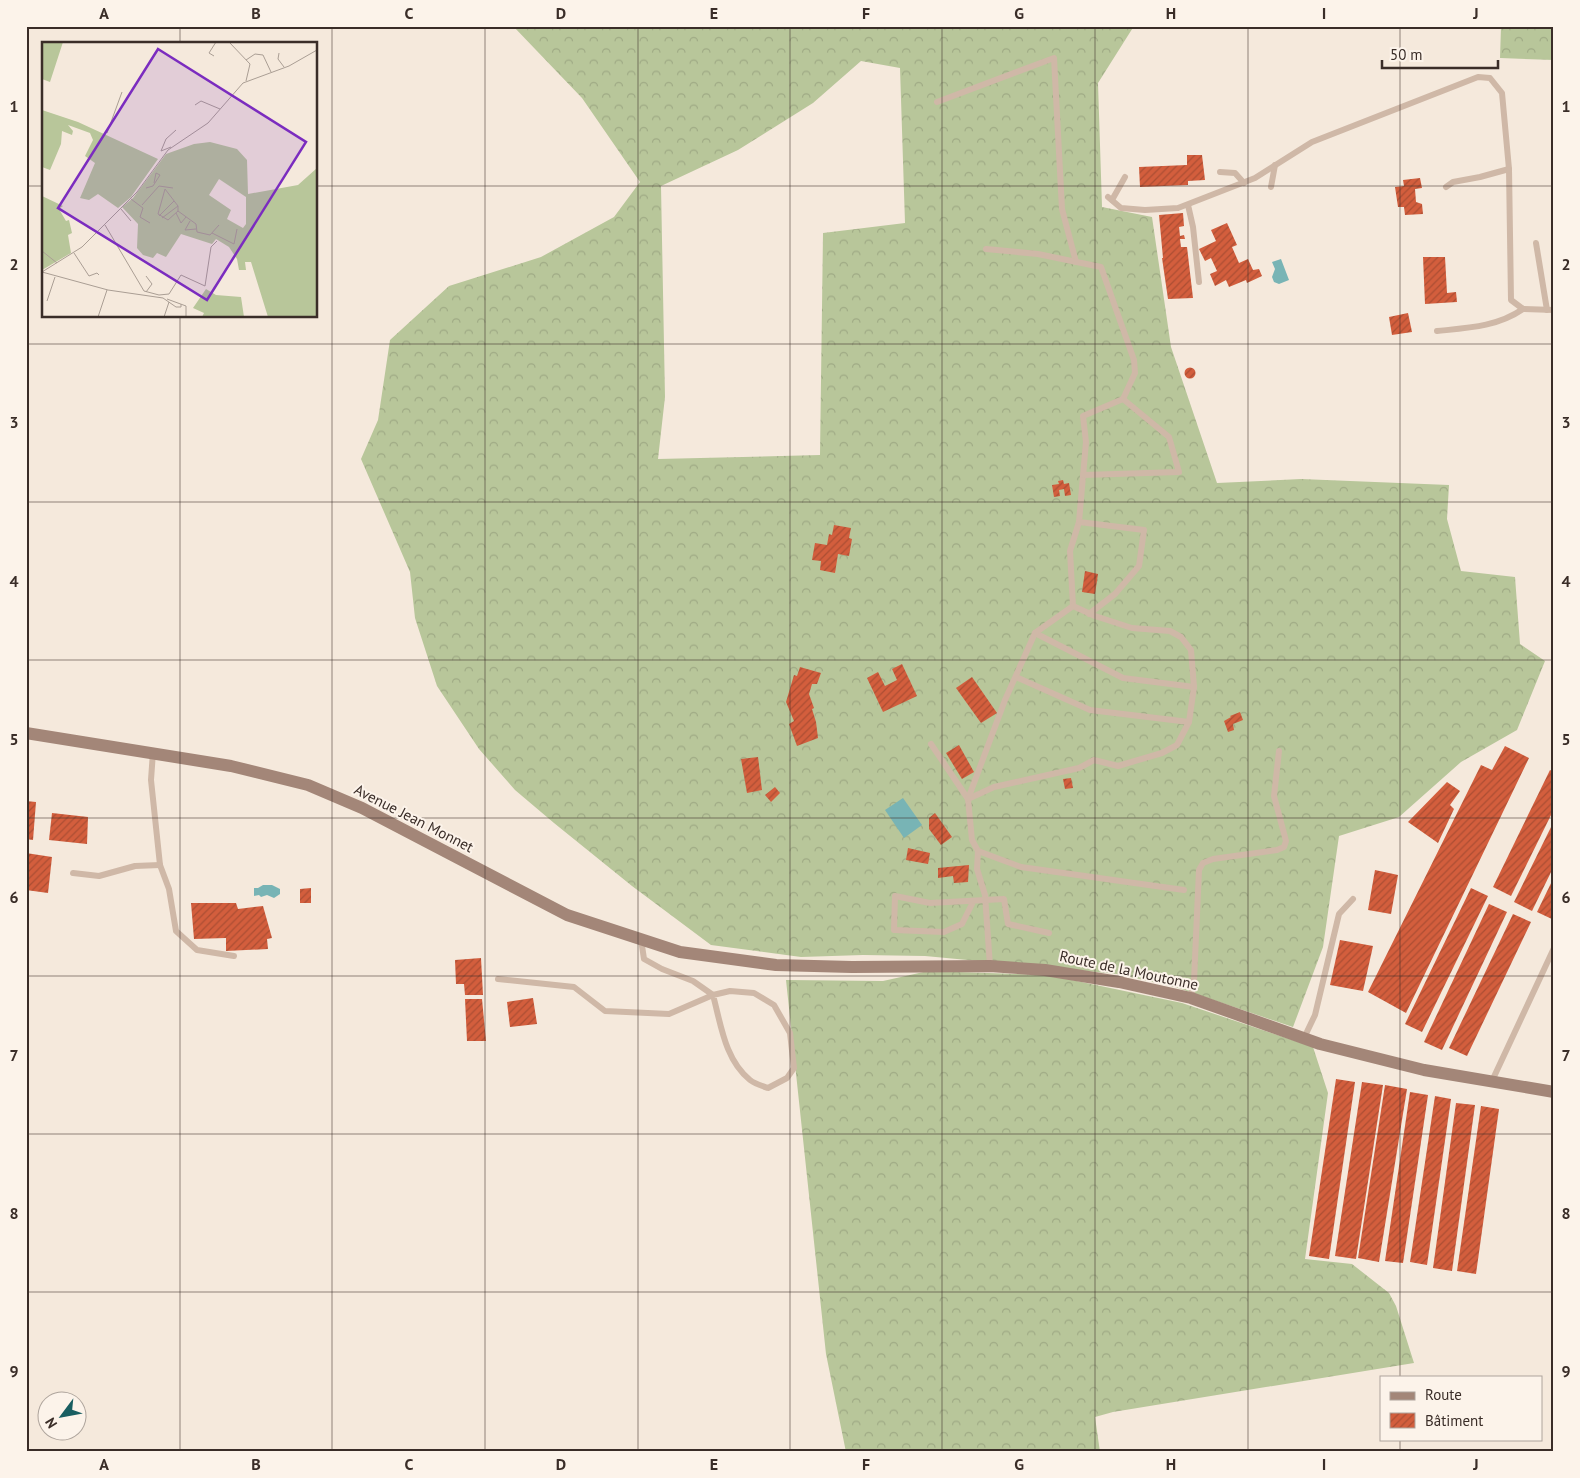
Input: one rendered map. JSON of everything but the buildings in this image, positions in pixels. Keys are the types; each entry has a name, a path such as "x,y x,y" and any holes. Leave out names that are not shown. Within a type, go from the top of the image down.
{"main road":[{"name":"Avenue Jean Monnet","path":"26,733 231,766 308,785 362,808 567,915 680,952 776,965"},
{"name":"Route de la Moutonne","path":"776,965 852,967 990,966 1045,970 1119,982 1191,998 1320,1044 1424,1070 1554,1092"}],"lane":[{"path":"937,102 1054,58 1062,209 1076,262"},
{"path":"1125,177 1110,198 1121,208 1145,210 1178,208 1244,183 1312,142 1478,76 1490,78 1502,93 1508,169 1511,300 1523,309 1550,310 1536,243"},
{"path":"1271,187 1275,165"},
{"path":"1446,186 1454,182 1508,169"},
{"path":"1220,172 1235,173 1244,183"},
{"path":"1188,205 1193,227 1199,282"},
{"path":"986,249 1038,254 1102,268 1134,360 1135,373 1122,398 1083,416 1086,442 1079,522 1070,552 1073,606"},
{"path":"1437,331 1483,326 1511,317 1523,309"},
{"path":"1082,475 1178,472 1169,437 1122,398"},
{"path":"1079,522 1144,530 1139,566 1115,594 1089,614"},
{"path":"968,799 994,787 1079,768 1094,760 1118,766 1162,753 1177,745 1189,722 1194,687 1191,650 1181,637 1170,631 1132,628 1089,614 1073,606"},
{"path":"990,966 986,899 978,869 978,851 972,840 968,799 1035,632 1073,606"},
{"path":"1035,632 1123,678 1194,687"},
{"path":"1016,677 1090,710 1189,722"},
{"path":"931,744 968,799"},
{"path":"1191,998 1194,981 1199,870 1203,863 1213,859 1277,850 1284,847 1286,841 1274,796 1279,751"},
{"path":"153,752 151,780 160,865 169,889 176,931 198,950 234,956"},
{"path":"978,851 1021,867 1184,890"},
{"path":"74,873 99,876 135,866 160,865"},
{"path":"973,902 962,924 944,932 894,930 895,896 930,903 1004,899 1008,924 1049,933"},
{"path":"1304,1038 1315,1015 1339,914 1353,899"},
{"path":"498,979 574,987 604,1012 669,1014 713,995 730,991 754,993 774,1005 790,1033 794,1068 787,1078 768,1088 751,1081 735,1064 726,1042 713,995 693,981 662,969 644,959 641,939"},
{"path":"1492,1081 1554,948"}],"green space":[{"path":"513,26 1134,26 1098,83 1102,207 1152,217 1171,347 1217,483 1301,479 1449,485 1447,519 1461,571 1515,577 1520,644 1545,661 1517,730 1461,762 1399,817 1339,836 1323,947 1293,1027 1175,987 1117,974 925,956 801,957 711,945 632,886 554,823 515,790 479,749 437,686 415,618 410,572 361,459 378,420 390,340 449,286 541,257 614,217 640,182 582,98","holes":["861,61 900,68 905,223 823,233 820,455 658,459 665,397 661,186 738,150 813,103"]},
{"path":"1501,26 1554,26 1554,60 1500,58"},
{"path":"928,971 1048,975 1182,1003 1313,1047 1328,1093 1305,1259 1352,1264 1389,1293 1396,1306 1414,1363 1113,1412 1095,1417 1100,1452 846,1452 826,1354 786,980 883,981"}],"water":[{"path":"1281,259 1289,280 1279,284 1274,282 1272,277 1275,269 1272,262"},
{"path":"903,798 922,825 904,838 885,810"},
{"path":"272,885 280,889 280,894 274,898 267,895 261,897 259,895 254,896 254,888"}]}
